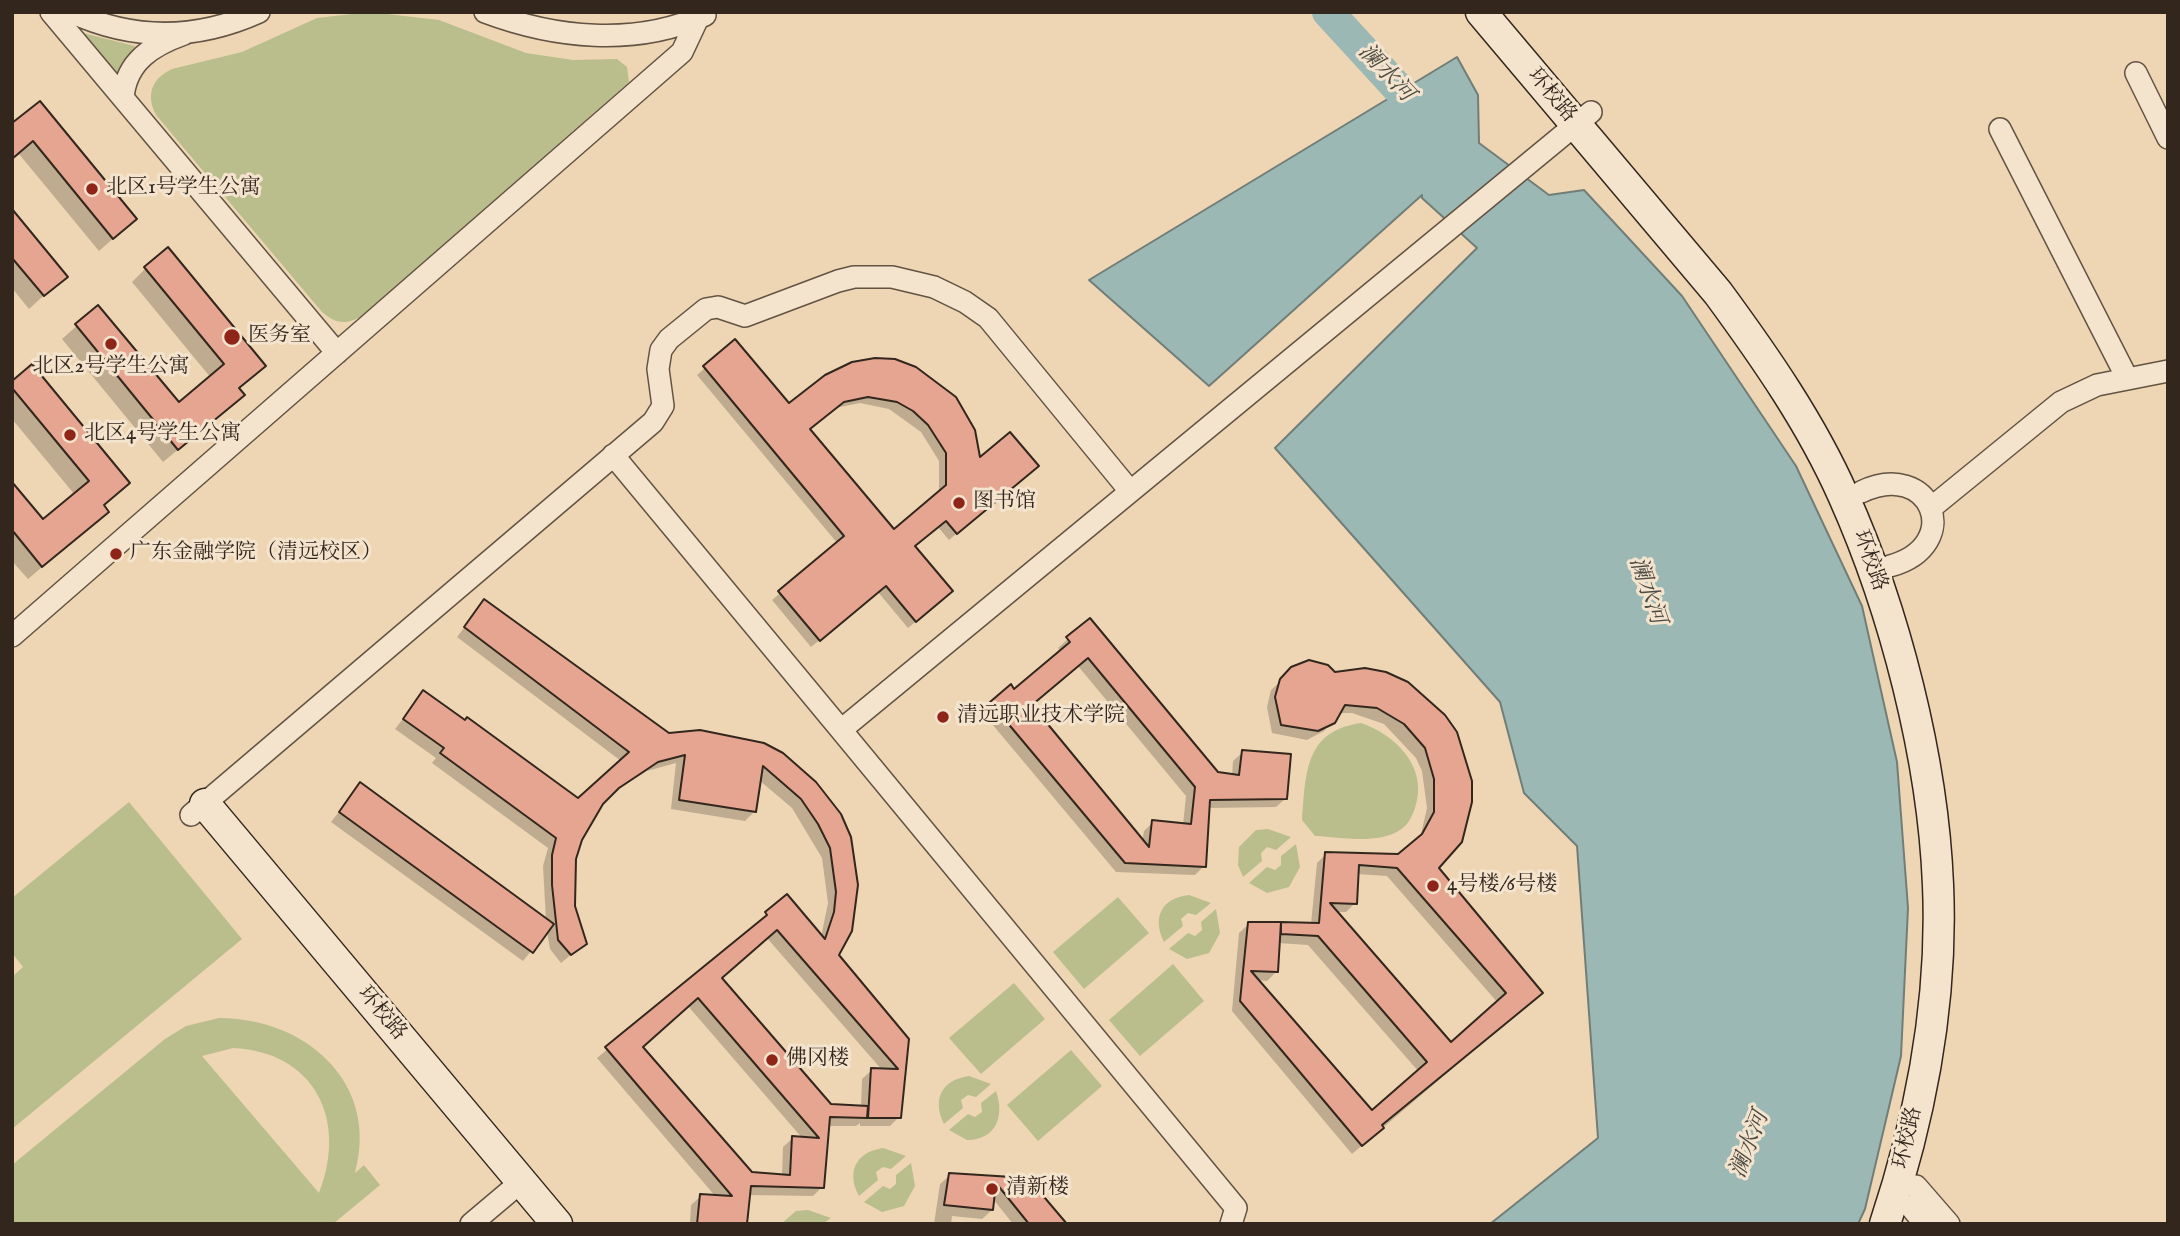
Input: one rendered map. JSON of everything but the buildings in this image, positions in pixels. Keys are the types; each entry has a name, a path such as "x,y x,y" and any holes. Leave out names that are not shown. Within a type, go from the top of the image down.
{"street":[{"path":"51,12 337,353"},
{"path":"71,12 92,21 140,33 184,34"},
{"path":"122,98 124,86 138,60 161,42 184,34 220,28 259,12"},
{"path":"485,12 537,29 587,35 658,30 704,15"},
{"name":"环校路","path":"1481,12 1701,244 1784,353 1835,440 1861,492 1890,566 1933,718 1945,786 1953,866 1954,988 1947,1053 1914,1210"},
{"name":"环校路","path":"1507,12 1583,118 1718,293 1784,387 1843,494 1881,594 1912,708 1935,842 1937,952 1932,1017 1907,1160 1885,1224"},
{"path":"12,636 682,52 704,15"},
{"path":"2136,73 2168,138"},
{"path":"841,730 1583,118"},
{"path":"2000,129 2127,379"},
{"path":"198,809 659,414 663,406 658,369 661,350 669,339 706,309 718,307 745,316 855,277 892,277 934,287 965,302 988,318 1130,491"},
{"path":"1931,508 2061,402 2097,385 2168,371"},
{"path":"612,455 1236,1208 1231,1224"},
{"path":"1861,492 1896,482 1917,491 1931,508 1935,518 1930,540 1912,557 1890,566"},
{"name":"环校路","path":"198,809 514,1187 557,1224"},
{"path":"471,1224 514,1187"},
{"name":"环校路","path":"514,1187 532,1224"},
{"path":"1914,1210 1949,1224"}],"green space":[{"path":"370,12 439,20 526,53 573,60 617,59 627,67 629,82 365,314 343,322 322,312 156,115 151,94 159,78 172,69 242,52 317,18"},
{"path":"83,33 135,46 119,76"},
{"path":"1361,723 1386,736 1406,755 1417,780 1418,793 1414,811 1403,828 1391,835 1369,839 1315,836 1302,820 1307,771 1312,757 1318,745 1328,735"},
{"path":"129,802 242,939 12,1129 12,977 23,967 12,953 12,898"},
{"path":"1268,829 1291,837 1276,850 1267,847 1261,853 1262,861 1243,877 1238,865 1239,847 1256,830"},
{"path":"1296,844 1300,867 1289,887 1267,893 1249,883 1267,867 1275,870 1281,865 1281,856"},
{"path":"1189,895 1211,903 1196,915 1188,913 1181,919 1183,926 1164,942 1159,925 1162,911 1172,900"},
{"path":"1118,897 1149,933 1084,989 1053,952"},
{"path":"1216,909 1220,933 1209,953 1187,959 1169,949 1188,933 1195,936 1202,930 1201,922"},
{"path":"1173,964 1204,1001 1140,1056 1109,1020"},
{"path":"1014,983 1045,1019 981,1074 949,1038"},
{"path":"219,1018 251,1021 280,1029 306,1043 329,1061 346,1084 356,1110 360,1140 355,1173 364,1165 380,1185 333,1224 12,1224 12,1165 165,1039 186,1026","holes":["233,1048 261,1052 285,1062 304,1076 318,1095 326,1116 329,1140 327,1166 319,1193 202,1056"]},
{"path":"1071,1050 1102,1086 1038,1141 1007,1105"},
{"path":"969,1076 991,1084 976,1097 968,1095 961,1100 963,1108 944,1124 939,1107 942,1092 952,1082"},
{"path":"996,1091 999,1100 998,1117 996,1125 985,1136 967,1140 949,1130 968,1114 975,1117 982,1112 981,1103"},
{"path":"883,1148 906,1156 891,1169 883,1167 876,1172 878,1180 859,1196 853,1179 856,1164 866,1154"},
{"path":"911,1163 915,1186 904,1206 882,1212 864,1202 883,1186 890,1189 896,1184 896,1175"},
{"path":"808,1210 831,1218 823,1224 781,1224 796,1211"}],"water":[{"path":"1457,57 1478,95 1479,143 1549,195 1584,190 1682,296 1796,466 1862,606 1897,762 1908,908 1901,1056 1865,1209 1858,1224 1490,1224 1598,1138 1577,846 1524,793 1500,702 1275,448 1477,248 1422,198 1422,195 1209,386 1089,280"}],"waterway":[{"name":"澜水河","path":"1328,12 1429,122"}],"place":[{"name":"北区1号学生公寓","path":"92,189"},
{"name":"医务室","path":"232,337"},
{"name":"北区2号学生公寓","path":"111,344"},
{"name":"北区4号学生公寓","path":"70,435"},
{"name":"图书馆","path":"959,503"},
{"name":"广东金融学院（清远校区）","path":"116,554"},
{"name":"清远职业技术学院","path":"943,717"},
{"name":"4号楼/6号楼","path":"1433,886"},
{"name":"佛冈楼","path":"772,1060"},
{"name":"清新楼","path":"992,1189"}]}
